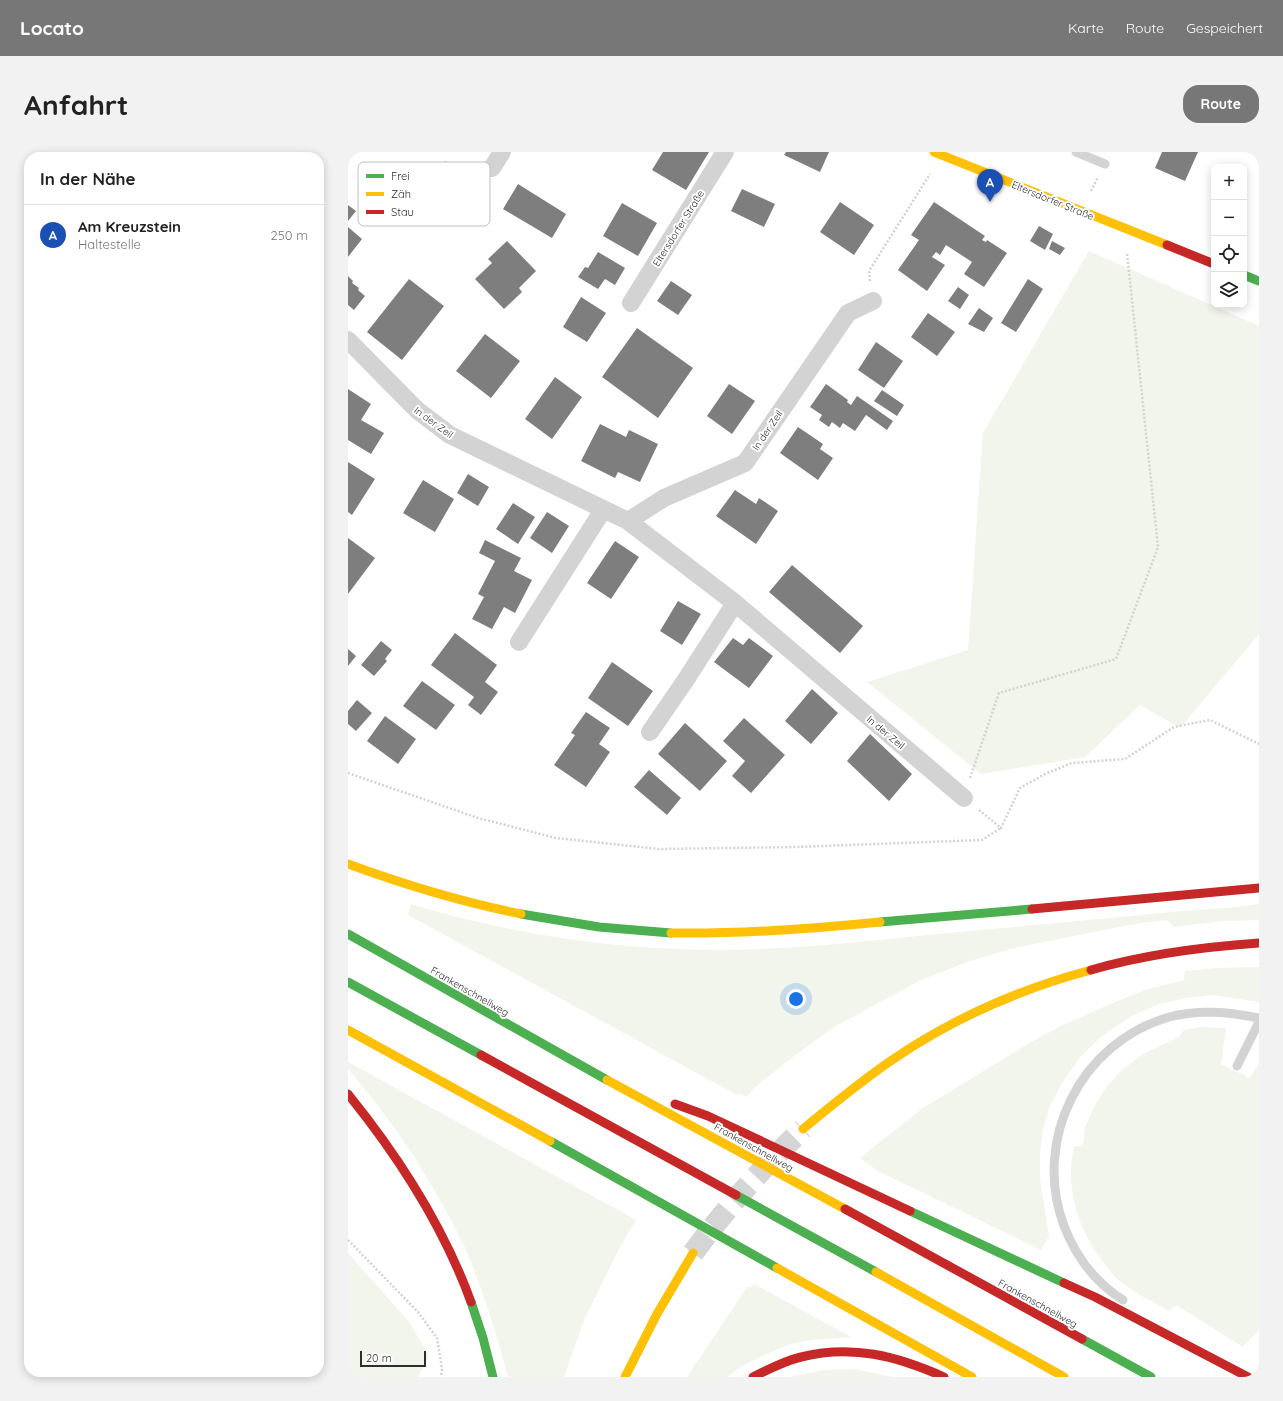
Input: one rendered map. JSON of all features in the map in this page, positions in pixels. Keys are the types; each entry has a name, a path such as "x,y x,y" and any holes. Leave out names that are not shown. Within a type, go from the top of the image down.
{"main road":[{"name":"Eltersdorfer Straße","path":"938,154 1211,263"},
{"path":"1247,277 1259,281"},
{"path":"348,864 451,898 530,917 577,925 682,934 817,928 1259,888"},
{"name":"Frankenschnellweg","path":"348,934 584,1068 664,1110 1151,1377"},
{"path":"803,1129 852,1088 905,1052 961,1020 1019,994 1080,973 1142,957 1205,947 1259,943"},
{"path":"348,982 661,1153 1064,1377"},
{"path":"348,1030 624,1182 972,1377"},
{"path":"584,1068 715,1120 1088,1294 1247,1377 1255,1368"},
{"path":"348,1094 387,1143 413,1183 442,1235 469,1297 486,1346 492,1377"},
{"path":"625,1377 662,1304 693,1253"},
{"path":"753,1377 766,1369 789,1360 812,1354 836,1351 860,1351 896,1357 944,1377"}],"street":[{"path":"492,168 502,152"},
{"name":"Eltersdorfer Straße","path":"631,303 725,152"},
{"name":"In der Zeil","path":"628,521 664,498 745,463 848,312 873,301"},
{"name":"In der Zeil","path":"348,340 417,410 450,435 628,521 734,603 964,798"},
{"path":"519,642 603,510"},
{"path":"650,732 687,678 734,603"}],"lane":[{"path":"1076,152 1105,164"},
{"path":"1222,1363 1109,1292 1079,1257 1068,1237 1060,1216 1055,1193 1055,1148 1060,1125 1068,1104 1079,1084 1093,1066 1109,1050 1128,1036 1148,1025 1169,1017 1192,1013 1222,1012 1259,1018"},
{"path":"1237,1066 1259,1022"}],"path":[{"path":"873,301 869,271 938,154"},
{"path":"1081,211 1105,164"},
{"path":"1001,828 964,798 999,693 1116,659 1158,546 1127,249"},
{"path":"348,773 478,818 556,838 659,849 796,847 982,840 1001,828 1020,788 1045,774 1072,763 1125,759 1174,727 1210,720 1259,744"},
{"path":"348,1240 418,1312 437,1338 442,1369 441,1377"}],"shaded area":[{"path":"1089,251 1211,305 1211,308 1218,308 1259,326 1259,634 1180,728 1140,705 1085,757 981,774 867,682 968,650 983,433"},
{"path":"411,904 486,924 562,938 639,947 716,950 784,948 1259,904 1259,920 1222,921 1174,927 1167,920 1140,923 1014,948 970,961 921,980 834,1027 794,1056 753,1089 747,1097 739,1093 737,1095 408,915"},
{"path":"1259,967 1259,1002 1213,995 1186,998 1159,1004 1130,1017 1102,1036 1081,1056 1064,1080 1050,1105 1043,1129 1040,1153 1040,1180 1049,1236 1041,1250 878,1171 860,1158 923,1108 1028,1044 1061,1026 1145,990 1184,980 1185,971 1218,968"},
{"path":"1200,1027 1226,1028 1221,1064 1250,1078 1259,1063 1259,1330 1243,1347 1176,1305 1169,1311 1118,1280 1101,1259 1085,1233 1075,1206 1072,1191 1071,1176 1074,1146 1083,1146 1085,1127 1095,1105 1107,1086 1120,1072 1141,1055 1179,1037 1184,1030"},
{"path":"348,1062 636,1220 619,1249 584,1320 564,1377 508,1377 483,1294 460,1238 445,1209 412,1154 376,1103 348,1069"},
{"path":"348,1253 410,1323 429,1356 418,1377 348,1377"},
{"path":"754,1284 851,1337 812,1340 790,1344 740,1367 727,1377 687,1377 748,1286 751,1288"},
{"path":"855,1369 893,1377 790,1377 824,1370"}],"building":[{"path":"663,152 709,152 686,190 652,170"},
{"path":"786,152 829,152 820,172 784,155"},
{"path":"1162,152 1198,152 1185,181 1155,168"},
{"path":"518,184 566,214 552,238 503,209"},
{"path":"742,189 775,204 764,227 731,211"},
{"path":"840,202 874,225 854,255 820,232"},
{"path":"934,202 985,236 982,240 986,242 987,240 1007,253 984,287 964,274 972,262 946,245 940,255 936,252 932,257 945,265 927,291 898,270 919,240 911,235"},
{"path":"622,203 657,223 638,256 603,236"},
{"path":"348,205 356,211 348,221"},
{"path":"1039,226 1053,234 1045,250 1030,241"},
{"path":"348,227 362,239 348,257"},
{"path":"507,241 536,271 519,288 522,292 504,309 475,279 492,263 488,259"},
{"path":"1052,241 1065,248 1060,255 1049,249"},
{"path":"598,252 625,268 615,285 605,279 598,289 578,277 585,267 588,268"},
{"path":"348,276 353,281 352,283 359,288 358,290 365,296 354,310 348,305"},
{"path":"409,279 444,306 402,360 367,332"},
{"path":"1028,279 1043,289 1016,332 1001,323"},
{"path":"671,281 692,295 678,315 657,301"},
{"path":"958,287 969,295 960,309 948,301"},
{"path":"581,297 606,313 587,342 563,327"},
{"path":"979,308 993,318 984,332 968,324"},
{"path":"928,313 955,332 937,356 911,337"},
{"path":"637,328 693,368 658,418 602,377"},
{"path":"485,334 520,361 491,398 456,371"},
{"path":"876,342 903,361 884,388 858,370"},
{"path":"555,377 582,397 552,439 525,419"},
{"path":"729,384 755,401 732,434 707,416"},
{"path":"826,384 848,400 847,402 851,405 857,396 893,421 887,430 866,415 855,431 843,423 840,428 832,422 829,427 819,420 822,415 810,407"},
{"path":"348,389 371,404 361,420 384,433 371,454 348,440"},
{"path":"882,390 904,405 897,416 874,401"},
{"path":"600,424 626,437 629,430 658,444 640,482 618,472 615,478 581,461"},
{"path":"798,427 823,444 820,449 833,458 818,480 780,453"},
{"path":"348,462 375,479 352,515 348,512"},
{"path":"468,474 489,487 478,506 457,493"},
{"path":"423,480 454,499 435,532 403,513"},
{"path":"735,490 756,504 759,498 778,511 756,544 716,516"},
{"path":"513,503 535,517 518,544 496,529"},
{"path":"547,512 569,526 552,553 530,538"},
{"path":"348,538 375,558 348,594"},
{"path":"485,540 521,558 514,571 532,580 515,613 504,607 492,629 472,619 484,597 478,594 495,561 479,553"},
{"path":"615,541 639,557 611,599 587,583"},
{"path":"792,565 863,626 840,653 769,592"},
{"path":"678,601 701,614 682,645 660,631"},
{"path":"455,633 497,665 485,682 498,692 481,715 468,705 474,697 431,665"},
{"path":"733,638 743,645 749,638 773,656 749,688 714,662"},
{"path":"381,641 392,650 385,659 387,661 374,676 361,665"},
{"path":"348,649 356,656 348,666"},
{"path":"612,662 653,691 628,726 588,698"},
{"path":"422,681 455,705 436,730 403,706"},
{"path":"812,689 838,713 811,744 785,721"},
{"path":"357,700 372,713 356,731 348,724 348,711"},
{"path":"586,712 610,728 599,744 610,752 586,787 554,765 575,735 571,733"},
{"path":"385,716 416,739 398,764 367,741"},
{"path":"744,718 785,755 751,793 732,776 745,761 723,741"},
{"path":"685,723 727,761 700,791 658,754"},
{"path":"870,734 912,774 889,801 847,761"},
{"path":"649,770 681,798 667,815 634,787"}],"tunnel":[{"path":"693,1253 745,1189 803,1129"}],"traffic: fast":[{"path":"1247,276 1259,281"},
{"path":"880,922 1032,909"},
{"path":"521,914 599,927 671,933"},
{"path":"348,934 607,1080"},
{"path":"348,982 481,1055"},
{"path":"550,1141 777,1268"},
{"path":"736,1195 876,1272"},
{"path":"910,1211 1064,1283"},
{"path":"471,1302 483,1338 493,1377"},
{"path":"1082,1339 1151,1377"}],"traffic: slow":[{"path":"934,152 1167,245"},
{"path":"348,864 434,892 521,914"},
{"path":"671,933 723,933 828,927 880,922"},
{"path":"803,1129 880,1068 938,1031 987,1007 1038,986 1091,970"},
{"path":"348,1030 550,1141"},
{"path":"607,1080 845,1209"},
{"path":"625,1377 657,1314 693,1253"},
{"path":"777,1268 972,1377"},
{"path":"876,1272 1064,1377"}],"traffic: jam":[{"path":"1167,245 1211,263"},
{"path":"1032,909 1259,888"},
{"path":"1091,970 1153,955 1259,943"},
{"path":"481,1055 736,1195"},
{"path":"348,1094 385,1142 418,1193 447,1246 471,1302"},
{"path":"675,1104 708,1116 910,1211"},
{"path":"845,1209 1082,1339"},
{"path":"1064,1283 1095,1297 1248,1377"},
{"path":"753,1377 801,1357 820,1353 838,1352 856,1352 892,1358 944,1377"}],"place":[{"name":"Am Kreuzstein","path":"990,202"}]}
